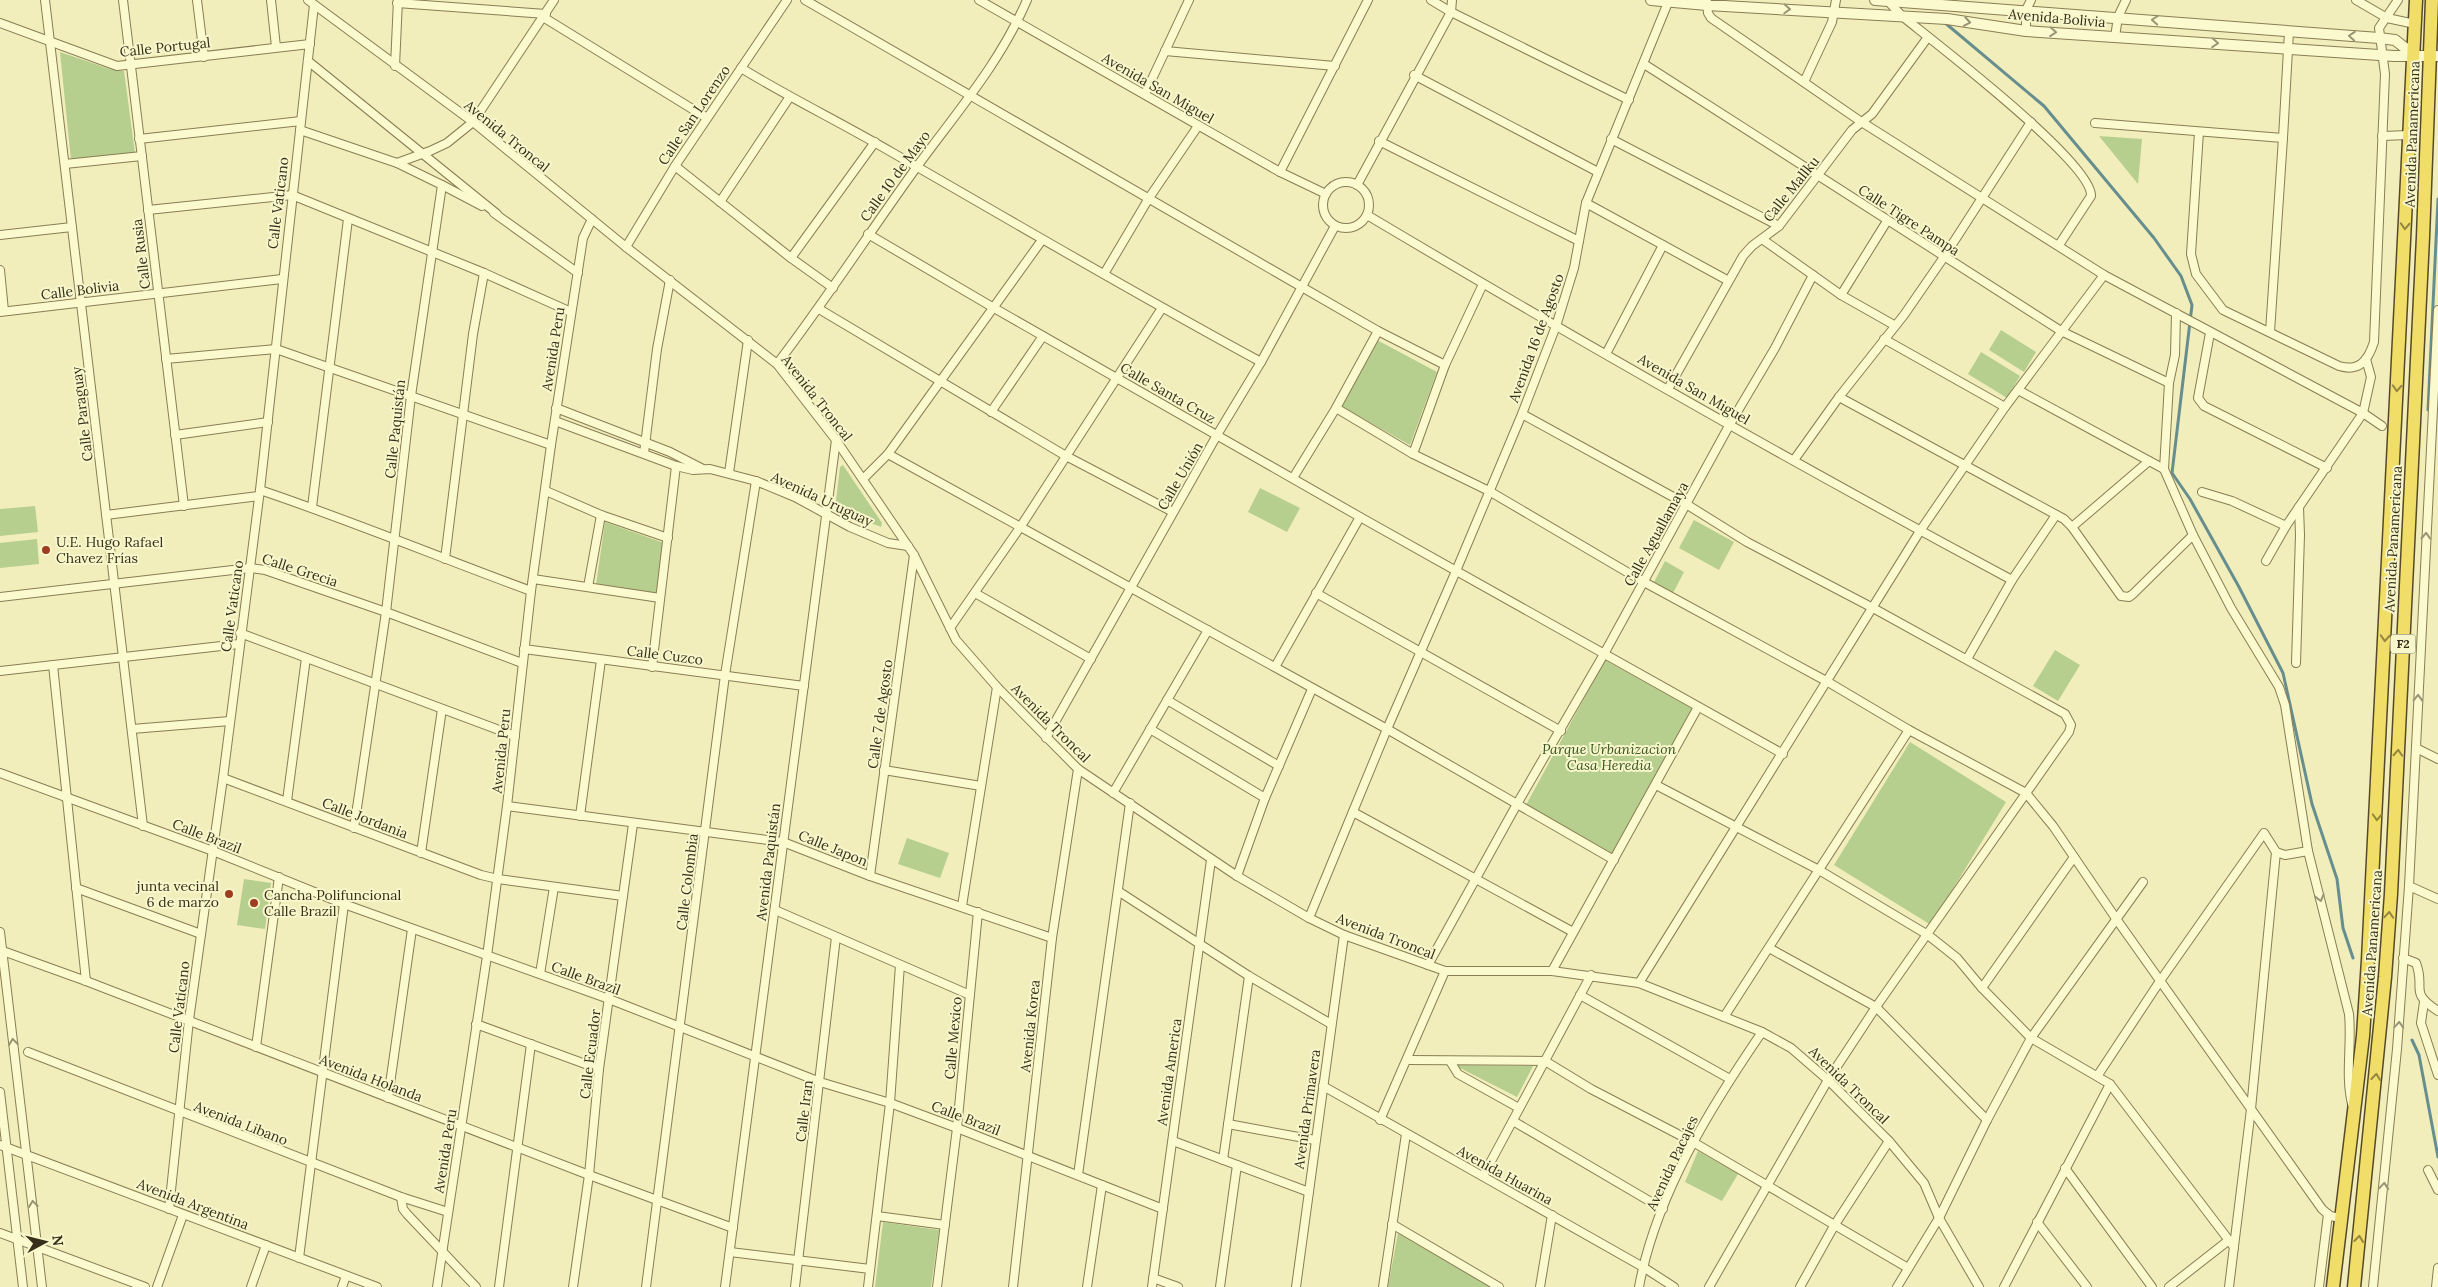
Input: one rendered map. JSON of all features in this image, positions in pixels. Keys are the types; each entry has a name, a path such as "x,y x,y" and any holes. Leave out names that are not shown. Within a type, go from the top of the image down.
{"highway":[{"name":"Avenida Panamericana","path":"2333,1287 2363,1036 2376,821 2416,0"},
{"name":"Avenida Panamericana","path":"2354,1287 2383,1005 2391,894 2434,56 2432,0"}],"street":[{"name":"Calle Paraguay","path":"45,0 143,826"},
{"name":"Calle Rusia","path":"123,0 184,506"},
{"path":"197,0 204,56"},
{"path":"271,0 276,47"},
{"path":"397,163 447,143 472,122 554,0"},
{"name":"Calle San Lorenzo","path":"626,247 675,166 787,0"},
{"path":"805,0 1378,331 1445,365"},
{"name":"Avenida San Miguel","path":"978,0 1280,172 1326,194"},
{"name":"Calle 10 de Mayo","path":"777,364 819,309 868,234 970,96 1008,41 1027,0"},
{"path":"1145,94 1189,0"},
{"path":"1280,172 1368,0"},
{"path":"1431,0 1450,12 1628,100"},
{"path":"1356,185 1414,75 1450,12 1452,0"},
{"name":"Avenida Bolivia","path":"1651,0 1947,18 2026,31 2382,55 2413,54 2434,56"},
{"path":"1804,82 1829,31 1835,12 1836,0"},
{"name":"Avenida Bolivia","path":"1875,0 1979,8 2028,5 2118,17 2379,38 2395,40 2413,54"},
{"path":"2115,37 2118,17 2126,0"},
{"path":"2356,0 2387,18 2415,24"},
{"path":"2199,132 2190,254 2196,274 2223,310 2349,369 2355,368 2366,358 2374,342 2385,74 2379,28 2398,0"},
{"path":"394,66 398,1 544,15 707,118"},
{"name":"Avenida 16 de Agosto","path":"1309,918 1387,729 1522,414 1556,326 1574,268 1586,203 1669,1"},
{"path":"1888,1 1902,16 2031,122 2085,177 2092,189 2091,196 2059,245"},
{"name":"Avenida Troncal","path":"311,3 472,122 626,247 777,364 836,440 914,555 956,640 997,687 1078,769 1236,876 1309,918 1344,935 1445,971 1552,971 1639,983 1762,1032 1791,1048 1828,1080 1888,1141 1924,1183 1939,1218 1979,1287"},
{"name":"Calle Vaticano","path":"169,1208 189,1020 260,493 282,279 310,44 311,3"},
{"path":"1707,3 1708,13 1711,18 1860,121 1982,196 2104,275 2382,426"},
{"path":"1943,4 1947,18"},
{"path":"2026,31 2028,5"},
{"name":"Calle Portugal","path":"0,22 117,66 310,44"},
{"path":"2270,332 2289,32"},
{"name":"Calle Mallku","path":"1668,389 1727,280 1743,256 1779,226 1860,121 1872,114 1928,37"},
{"path":"1166,52 1335,66"},
{"path":"308,61 497,214 578,273"},
{"name":"Calle Tigre Pampa","path":"1644,64 2061,331 2169,383"},
{"path":"741,68 789,98 875,142 1042,240 1261,362"},
{"path":"1414,75 1598,172"},
{"path":"720,202 789,98"},
{"path":"140,139 301,121"},
{"path":"1794,460 1838,397 1894,325 1904,315 1944,257 2031,122"},
{"path":"2095,124 2283,138"},
{"path":"1104,274 1149,198 1198,126"},
{"path":"300,130 397,163 497,214"},
{"path":"2382,136 2409,135"},
{"path":"1611,139 1779,226"},
{"path":"791,258 875,142"},
{"path":"1380,142 1579,241"},
{"path":"65,164 142,156"},
{"path":"675,166 791,258 833,288"},
{"path":"1350,182 1356,185 1366,194 1369,201 1367,215 1363,221 1350,228 1335,226 1325,216 1324,201 1326,194 1336,185 1350,182"},
{"name":"Calle Paquistán","path":"354,828 377,683 396,538 410,396 430,252 442,185"},
{"path":"148,210 292,195 430,252 484,272 571,312"},
{"path":"1586,203 1727,280"},
{"name":"Avenida San Miguel","path":"1367,215 1556,326 2012,580"},
{"name":"Avenida Peru","path":"437,1287 498,880 522,664 556,408 583,238 592,218"},
{"path":"312,508 348,219"},
{"path":"1841,295 1887,221"},
{"name":"Calle Unión","path":"1046,738 1217,435 1261,362 1335,226"},
{"path":"0,235 72,227"},
{"name":"Calle Santa Cruz","path":"868,234 1360,517 1783,754"},
{"path":"1762,239 1841,295 1894,325"},
{"path":"863,479 888,454 1042,240"},
{"path":"1606,354 1663,245"},
{"path":"0,270 2,311"},
{"path":"445,559 473,334 484,272"},
{"path":"1639,983 1828,682 1920,530 2005,407 2104,275"},
{"name":"Calle Aguallamaya","path":"1428,965 1517,804 1604,654 1730,424 1775,348 1813,276"},
{"name":"Calle Bolivia","path":"2,311 282,279"},
{"path":"644,453 657,349 670,280"},
{"path":"1413,454 1445,365 1483,284"},
{"path":"950,628 1021,526 1162,308"},
{"path":"819,309 1066,456 1173,512"},
{"path":"2373,1287 2397,1049 2409,886 2435,446 2438,310"},
{"path":"2018,390 2164,469 2169,383 2175,355 2176,313"},
{"path":"1294,478 1336,408 1378,331"},
{"path":"2210,333 2198,398 2204,406 2327,468"},
{"path":"991,412 1043,336"},
{"path":"1884,339 2005,407"},
{"path":"729,473 748,340"},
{"path":"166,359 276,349 551,446"},
{"path":"2266,561 2298,507 2363,414 2371,377 2366,358"},
{"path":"1838,397 2056,515 2072,527 2117,593 2126,598 2133,594 2193,535"},
{"path":"556,408 670,452 703,469"},
{"path":"1336,408 1413,454 1489,491 1644,582 2026,793 2037,804 2322,1209 2328,1214 2341,1218"},
{"path":"1522,414 1686,504 1747,542 1873,608 2065,714 2071,725 2069,732 1876,1007 1828,1080 1765,1186 1709,1287"},
{"name":"Avenida Uruguay","path":"555,421 676,466 729,473 756,481 827,513 850,527 893,545 908,546"},
{"path":"175,435 268,422"},
{"name":"Avenida Paquistán","path":"725,1287 836,440"},
{"path":"888,454 1131,586 1312,689 1387,729 1614,860"},
{"path":"2072,527 2149,461"},
{"path":"652,667 676,466"},
{"name":"Avenida Panamericana","path":"2164,469 2193,535 2230,608 2279,687 2285,705 2308,851 2349,1014 2352,1038 2349,1090 2354,1110"},
{"name":"Calle Colombia","path":"646,1287 725,675 756,481"},
{"path":"546,491 601,515 668,538"},
{"path":"2202,492 2232,501 2286,526"},
{"path":"106,516 184,506 260,493 312,508 396,538 445,559 531,591"},
{"path":"2296,663 2300,535 2298,507"},
{"path":"588,587 601,515"},
{"path":"1967,659 2012,580 2056,515"},
{"path":"1275,667 1360,517"},
{"name":"Calle 7 de Agosto","path":"870,876 914,555"},
{"name":"Calle Grecia","path":"0,597 250,568 265,570 386,612 522,664"},
{"path":"534,579 660,598"},
{"path":"974,593 1091,659"},
{"path":"1316,593 1560,730"},
{"path":"1113,792 1208,630"},
{"path":"240,633 515,736"},
{"path":"0,671 239,644"},
{"name":"Calle Cuzco","path":"524,649 804,686"},
{"path":"287,801 306,658"},
{"path":"580,816 601,660"},
{"path":"53,666 86,981"},
{"path":"962,906 997,687"},
{"path":"1236,876 1265,798 1312,689"},
{"path":"1167,700 1279,766"},
{"path":"1552,971 1698,707"},
{"path":"421,853 442,709"},
{"path":"132,729 230,721"},
{"path":"1150,729 1265,798"},
{"path":"1724,1017 1909,730"},
{"path":"2416,748 2438,759"},
{"name":"Avenida Korea","path":"1013,1287 1052,938 1078,769"},
{"path":"884,770 981,786"},
{"name":"Calle Brazil","path":"0,773 213,851 344,904 681,1026 820,1082 890,1103 957,1128 1163,1209"},
{"name":"Calle Jordania","path":"223,778 498,880 623,896"},
{"path":"1656,785 1819,870 1928,935 1957,958 1982,988 2031,1038 2098,1075 2110,1084 2234,1247"},
{"path":"1078,1175 1130,803"},
{"name":"Calle Japon","path":"507,806 633,824 783,842 870,876 1052,938"},
{"path":"1353,812 1573,932"},
{"name":"Calle Ecuador","path":"573,1287 589,1175 599,1070 633,824"},
{"path":"2098,1075 2160,981 2264,833 2276,852 2251,1109 2229,1287"},
{"path":"2276,852 2285,855 2308,851"},
{"path":"1982,988 2074,856"},
{"name":"Avenida America","path":"1152,1287 1211,860"},
{"path":"256,1047 278,877"},
{"path":"1897,1287 1939,1218 1987,1120 2031,1038 2143,882"},
{"path":"2409,886 2438,899"},
{"path":"540,974 554,887"},
{"path":"76,888 201,934"},
{"path":"1118,891 1250,976 1331,1024"},
{"path":"299,1258 344,904"},
{"path":"774,910 970,995"},
{"name":"Calle Mexico","path":"937,1287 957,1128 978,912"},
{"path":"388,1098 412,929"},
{"path":"0,932 42,1287"},
{"name":"Avenida Primavera","path":"1296,1287 1344,935"},
{"name":"Calle Iran","path":"795,1287 836,938"},
{"path":"1769,948 1876,1007 1987,1120"},
{"name":"Avenida Holanda","path":"1,951 86,981 589,1175 733,1228"},
{"path":"2403,958 2416,963 2419,972 2420,993 2424,1002 2438,1011"},
{"path":"868,1287 890,1103 900,965"},
{"path":"1380,1120 1408,1060 1445,971"},
{"path":"1483,1176 1591,975"},
{"path":"1223,1160 1250,976"},
{"path":"1580,995 1730,1079"},
{"path":"2424,1002 2420,1023 2438,1075"},
{"path":"476,1024 599,1070"},
{"name":"Avenida Pacajes","path":"1639,1287 1643,1267 1663,1209 1693,1142 1730,1079 1762,1032"},
{"path":"499,1287 531,1044"},
{"name":"Avenida Libano","path":"28,1052 311,1163 401,1197 448,1212"},
{"path":"1408,1060 1545,1061 1591,1089 1693,1142 1765,1186 1908,1268"},
{"path":"1450,1061 1458,1074 1519,1108"},
{"path":"2004,1287 2110,1084"},
{"name":"Avenida Huarina","path":"1323,1086 1380,1120 1643,1267 1674,1287"},
{"path":"0,1092 3,1146 23,1287"},
{"path":"1512,1121 1663,1209"},
{"path":"1228,1124 1316,1140"},
{"path":"1383,1287 1406,1134"},
{"path":"1172,1141 1309,1192"},
{"path":"1800,1287 1834,1226 1888,1141"},
{"name":"Avenida Argentina","path":"3,1146 377,1287"},
{"path":"1220,1287 1237,1165"},
{"path":"2065,1168 2152,1287"},
{"path":"2428,1170 2438,1190"},
{"path":"1087,1287 1102,1185"},
{"path":"401,1197 403,1209 407,1214 476,1287"},
{"path":"2319,1287 2328,1214"},
{"path":"157,1287 183,1215"},
{"path":"1540,1287 1552,1215"},
{"path":"877,1216 945,1225"},
{"path":"2037,1222 2087,1287"},
{"path":"1392,1224 1499,1287"},
{"path":"0,1233 145,1287"},
{"path":"2170,1287 2229,1240"},
{"path":"250,1287 266,1245"},
{"path":"730,1252 870,1268"},
{"path":"2436,1287 2438,1268"},
{"path":"342,1287 346,1276"},
{"path":"1153,1278 1178,1287"}],"green space":[{"path":"60,52 110,69 124,71 135,153 71,160"},
{"path":"2099,136 2142,139 2138,184"},
{"path":"2001,330 2036,352 2024,372 1989,350"},
{"path":"1377,340 1437,372 1410,445 1342,407"},
{"path":"1981,352 2020,376 2007,398 1968,374"},
{"path":"843,465 882,523 881,527 835,509 840,467"},
{"path":"1260,488 1300,508 1287,532 1248,512"},
{"path":"35,506 38,532 0,536 0,509"},
{"path":"1694,520 1734,542 1719,570 1679,548"},
{"path":"605,522 664,543 657,593 596,585"},
{"path":"37,539 39,564 0,568 0,543"},
{"path":"1665,561 1684,572 1673,593 1654,582"},
{"path":"2055,650 2080,665 2058,701 2033,686"},
{"name":"Parque Urbanizacion Casa Heredia","path":"1605,660 1692,708 1612,854 1526,805"},
{"path":"1910,742 2006,802 1931,925 1834,865"},
{"path":"907,838 949,853 940,878 898,864"},
{"name":"Cancha Polifuncional Calle Brazil","path":"244,879 271,883 265,929 237,925"},
{"path":"1454,1065 1533,1066 1517,1097"},
{"path":"1698,1151 1738,1174 1722,1201 1685,1182"},
{"path":"883,1222 939,1230 931,1287 875,1287"},
{"path":"1398,1233 1491,1287 1388,1287"}],"waterway":[{"path":"1944,22 2044,106 2154,238 2181,276 2192,305 2172,473 2190,499 2239,587 2283,673 2312,804 2337,879 2343,928 2353,958"},
{"path":"2428,410 2438,199"},
{"path":"2412,1040 2419,1055 2438,1157"}],"place":[{"name":"U.E. Hugo Rafael Chavez Frías","path":"46,550"},
{"name":"junta vecinal 6 de marzo","path":"229,894"},
{"name":"Cancha Polifuncional Calle Brazil","path":"254,903"}]}
